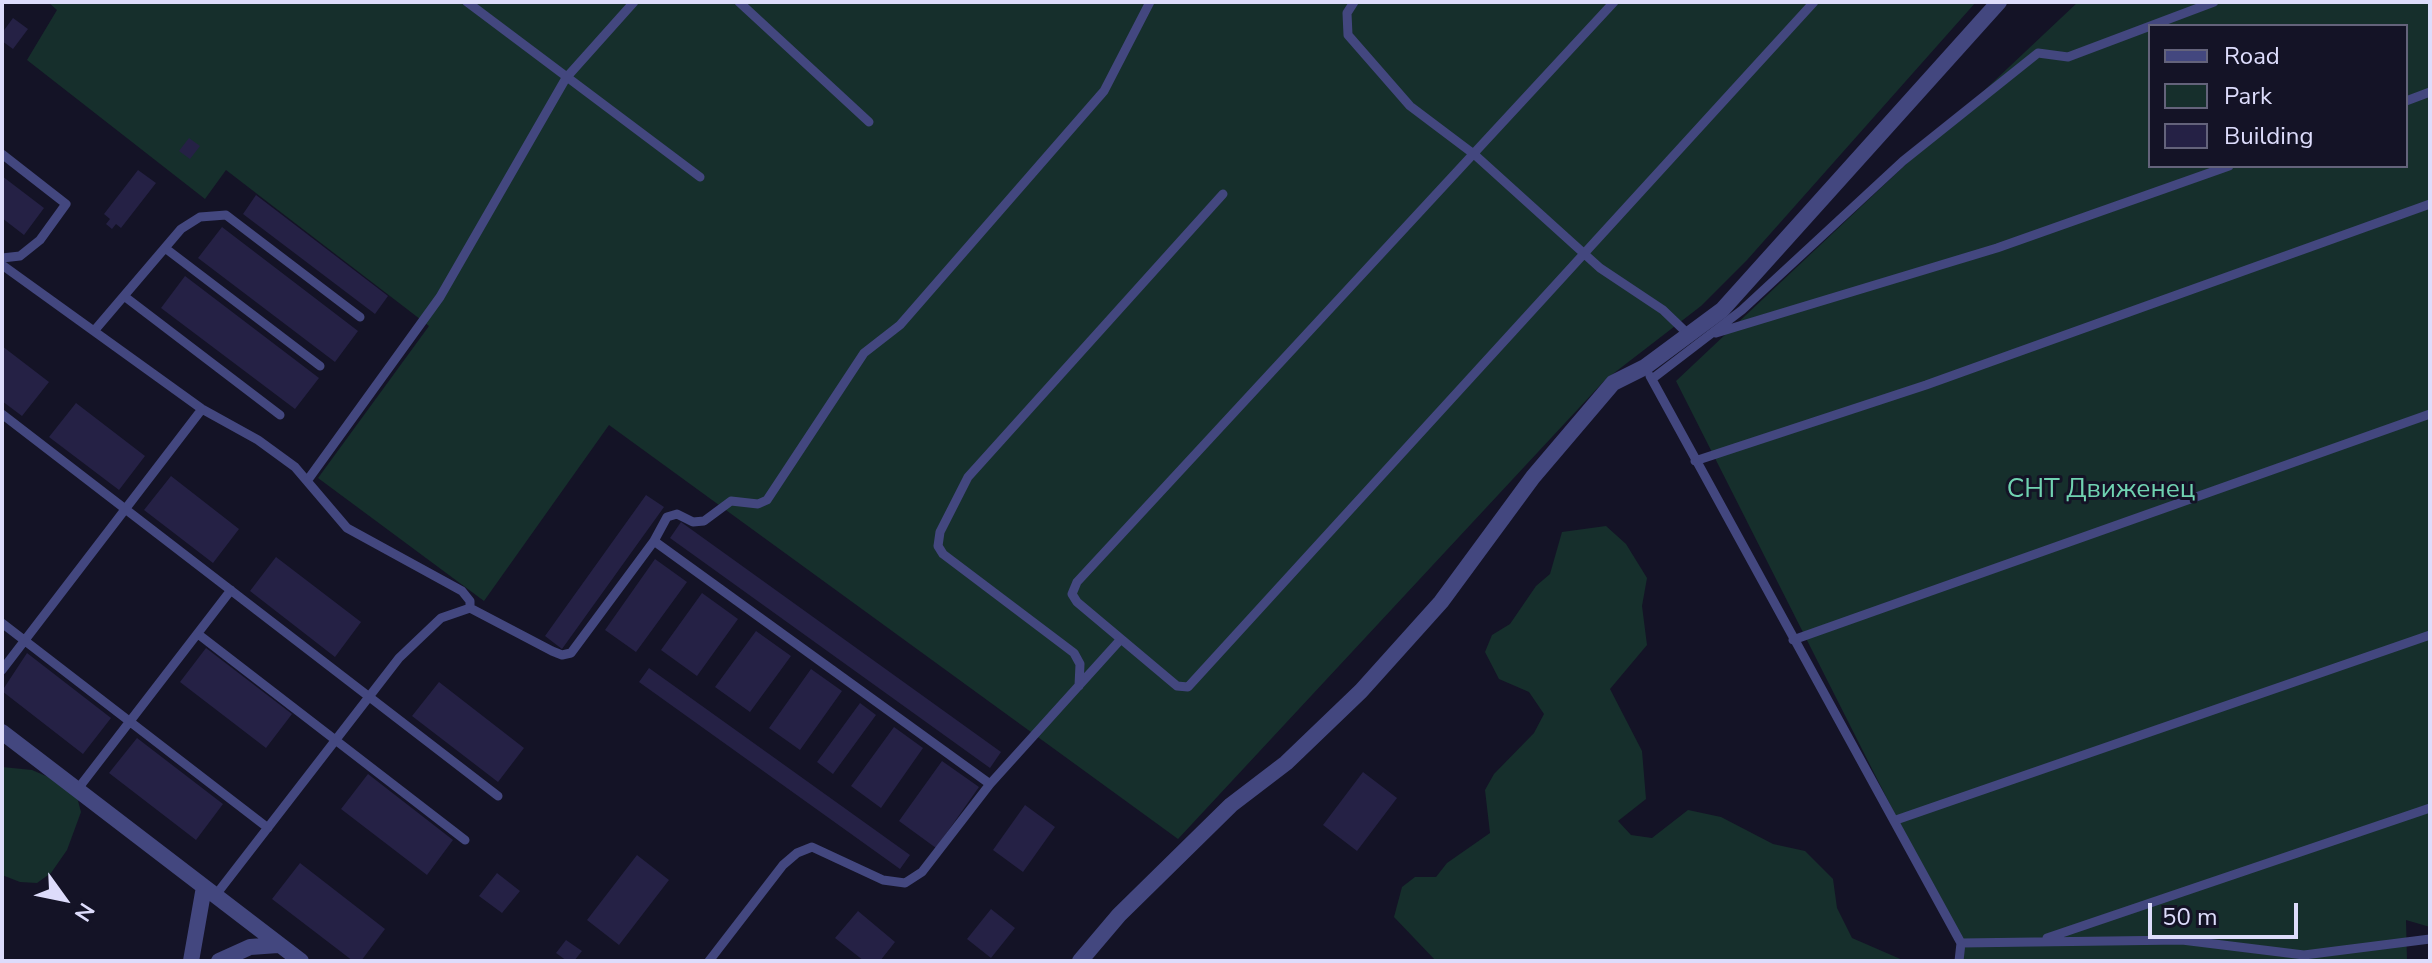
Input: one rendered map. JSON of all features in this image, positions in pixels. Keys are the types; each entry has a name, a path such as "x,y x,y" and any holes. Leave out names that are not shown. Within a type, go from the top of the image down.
{"street":[{"path":"1080,961 1119,915 1231,805 1286,763 1361,691 1441,602 1533,477 1613,383 1648,373 1688,334 1722,310 1999,2"},
{"path":"2,732 301,961"},
{"path":"191,961 210,892"},
{"path":"219,961 250,947 278,945"}],"lane":[{"path":"467,2 700,177"},
{"path":"307,481 440,297 566,78 634,2"},
{"path":"739,2 869,122"},
{"path":"210,892 268,828 399,658 441,618 470,608 552,651 562,655 571,653 654,541 667,517 677,514 693,522 704,521 731,501 758,504 767,500 864,353 900,325 1104,91 1150,2"},
{"path":"1354,2 1347,13 1348,35 1410,106 1475,155 1584,254 1631,291 1663,310 1688,334"},
{"path":"1614,2 1077,582 1072,594 1077,602 1177,686 1188,687 1814,2"},
{"path":"2156,24 2214,2"},
{"path":"1959,961 1961,943 1896,820 1793,640 1648,373 1742,310 1903,161 2038,53 2068,57 2148,27"},
{"path":"2408,100 2430,92"},
{"path":"2,154 66,204 40,240 20,256 2,258"},
{"path":"1709,335 1997,248 2223,168"},
{"path":"1079,686 1080,664 1074,653 943,554 938,546 940,532 968,477 1223,194"},
{"path":"1695,461 1926,385 2430,204"},
{"path":"94,331 181,229 200,217 226,215 360,317"},
{"path":"165,248 320,366"},
{"path":"2,265 202,409 258,440 295,467 347,528 462,591 470,601 470,608"},
{"path":"124,296 280,415"},
{"path":"2,670 202,409"},
{"path":"2,414 498,796"},
{"path":"1793,640 2430,414"},
{"path":"654,541 990,784"},
{"path":"77,790 231,590"},
{"path":"2,623 268,828"},
{"path":"198,634 465,840"},
{"path":"1896,820 2430,635"},
{"path":"709,961 783,865 797,853 812,847 883,880 905,883 922,872 990,784 1121,639"},
{"path":"2036,942 2430,808"},
{"path":"1961,943 2182,940 2304,955 2430,939"}],"green space":[{"path":"48,2 1976,2 1747,260 1701,306 1605,380 1178,839 609,425 484,601 318,478 429,326 226,170 205,199 27,60 57,10"},
{"name":"СНТ Движенец","path":"2078,2 2430,2 2430,927 2406,920 2407,961 1959,961 1960,943 1676,381"},
{"path":"1606,526 1626,544 1647,578 1642,606 1647,645 1610,689 1642,751 1646,799 1618,821 1631,835 1652,838 1688,810 1721,817 1773,844 1805,851 1833,879 1837,908 1852,938 1905,961 1436,961 1394,917 1402,887 1415,877 1436,877 1447,863 1490,833 1485,790 1494,774 1534,733 1544,714 1529,692 1499,679 1485,652 1492,635 1510,624 1536,586 1550,574 1562,532"},
{"path":"2,767 32,770 53,779 77,797 81,812 67,850 51,873 37,883 20,882 2,875"}],"building":[{"path":"13,18 28,29 13,49 2,41 2,33"},
{"path":"189,138 200,146 190,159 179,151"},
{"path":"138,170 156,183 121,228 116,224 112,229 106,224 110,219 104,214"},
{"path":"2,176 44,208 24,235 2,218"},
{"path":"256,195 388,296 375,314 243,214"},
{"path":"222,227 358,331 335,362 198,258"},
{"path":"185,276 319,378 295,409 161,308"},
{"path":"2,346 49,382 22,416 2,401"},
{"path":"76,403 145,456 119,490 49,437"},
{"path":"171,476 239,529 213,563 144,510"},
{"path":"646,495 664,507 562,649 545,636"},
{"path":"681,522 1001,752 990,768 670,538"},
{"path":"276,557 361,622 335,657 250,591"},
{"path":"655,559 687,582 636,652 605,630"},
{"path":"702,593 738,619 697,676 661,650"},
{"path":"756,631 791,656 750,712 715,687"},
{"path":"206,648 292,714 266,748 180,682"},
{"path":"27,653 111,718 83,754 2,691"},
{"path":"649,668 910,855 900,869 639,682"},
{"path":"811,669 842,691 800,750 769,728"},
{"path":"439,682 524,748 498,782 412,716"},
{"path":"860,703 876,715 833,774 817,762"},
{"path":"894,727 923,748 881,808 851,786"},
{"path":"137,738 223,804 196,840 109,773"},
{"path":"942,761 979,787 936,848 899,821"},
{"path":"1363,772 1397,798 1357,851 1323,825"},
{"path":"368,774 453,840 427,875 341,809"},
{"path":"1025,805 1055,827 1023,872 993,850"},
{"path":"637,855 669,880 619,945 587,920"},
{"path":"300,863 385,929 361,961 353,961 272,899"},
{"path":"497,873 520,891 502,913 479,896"},
{"path":"991,909 1015,928 991,958 967,939"},
{"path":"858,911 895,942 880,961 864,961 835,938"},
{"path":"566,940 582,951 574,961 567,961 556,953"}]}
